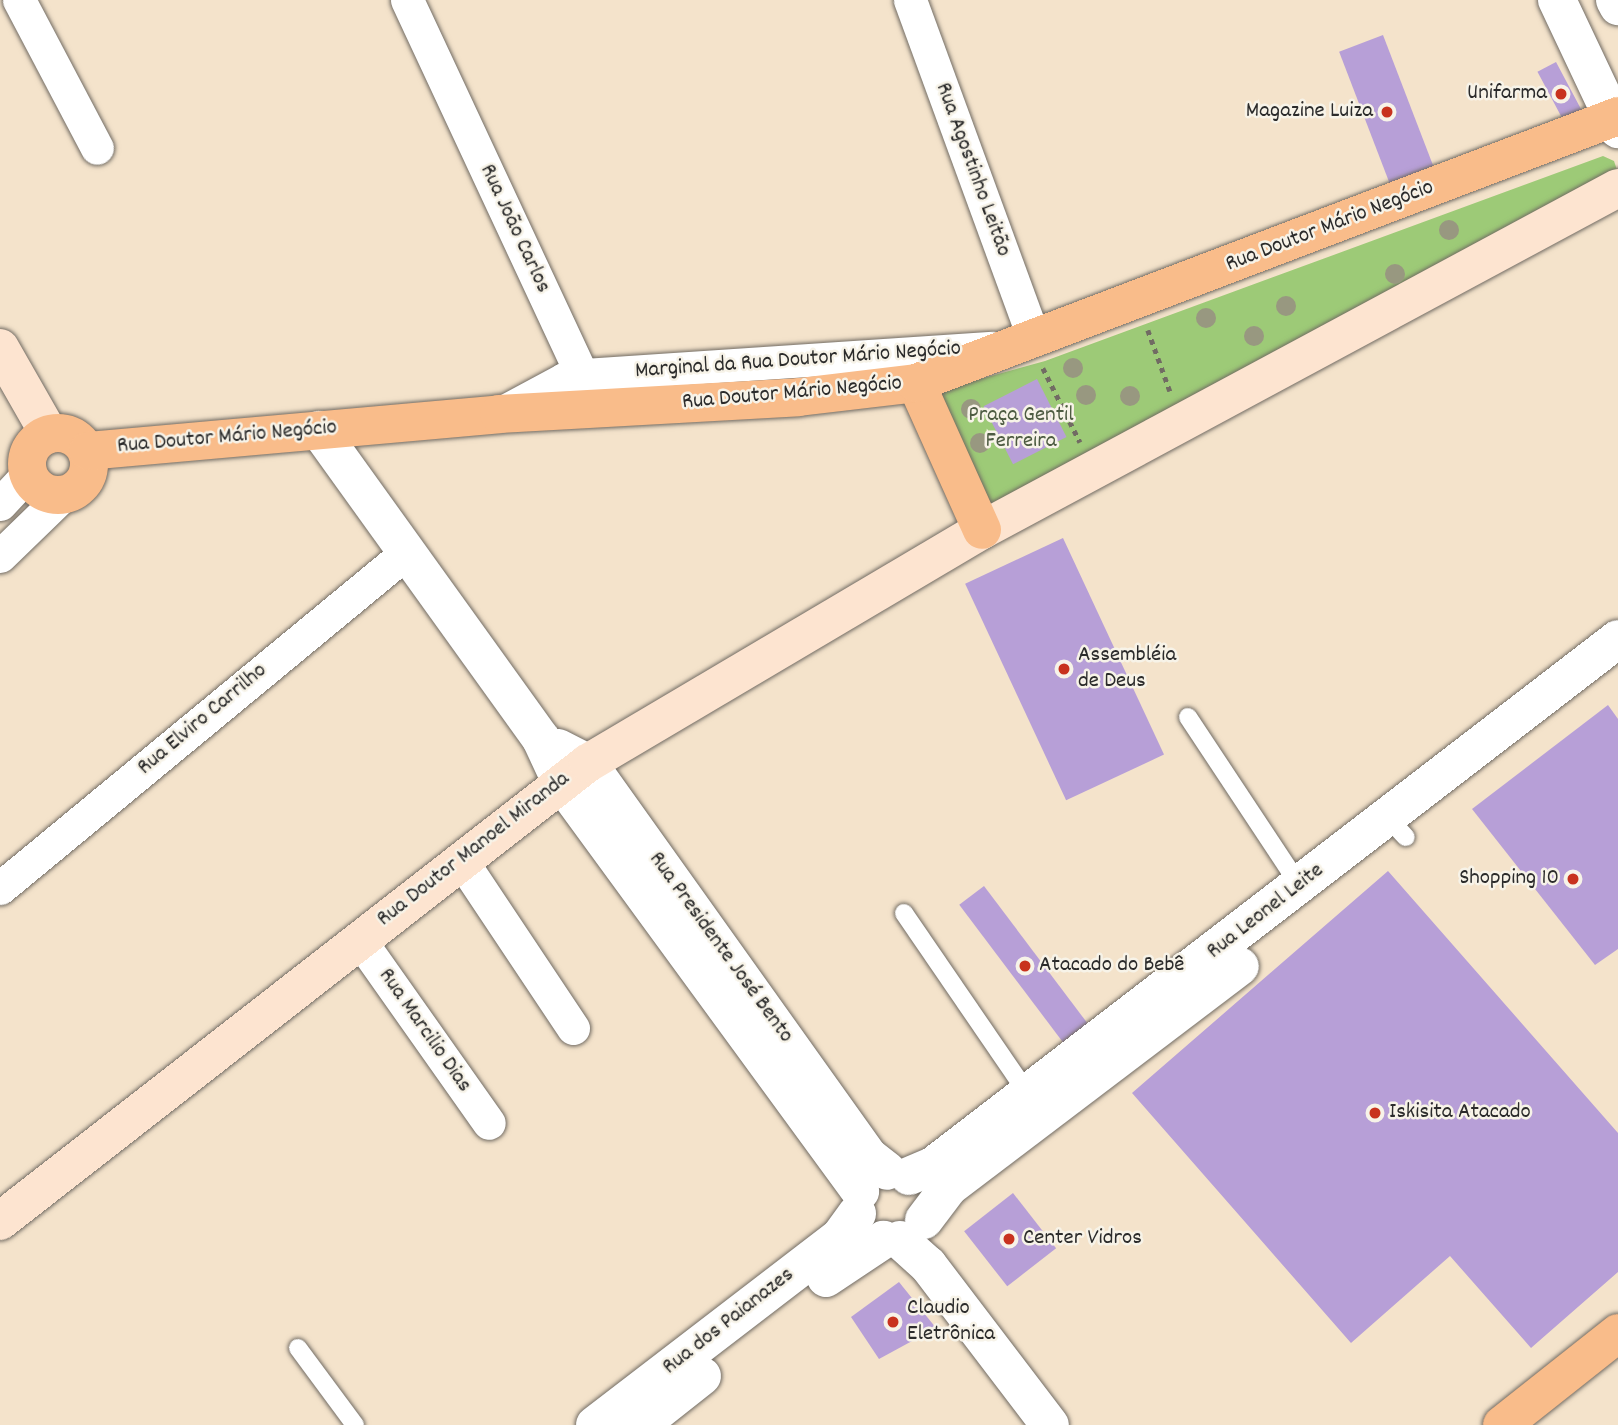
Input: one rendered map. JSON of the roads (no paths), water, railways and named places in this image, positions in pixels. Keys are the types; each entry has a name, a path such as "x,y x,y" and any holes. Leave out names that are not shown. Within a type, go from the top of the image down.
{"main road":[{"name":"Rua Doutor Mário Negócio","path":"88,451 499,414 799,397 916,383 1035,358 1617,121"},
{"path":"916,383 982,530 1618,188"},
{"path":"7,361 28,451 42,491 63,495 85,481 90,469 88,451 75,437 28,451"},
{"name":"Rua Doutor Manoel Miranda","path":"0,1221 574,773 982,530"},
{"path":"1502,1425 1618,1333"}],"street":[{"path":"19,0 97,148"},
{"name":"Rua João Carlos","path":"407,0 582,375"},
{"name":"Rua Agostinho Leitão","path":"910,0 1035,358"},
{"path":"1557,0 1617,121"},
{"path":"1615,0 1618,6"},
{"name":"Marginal da Rua Doutor Mário Negócio","path":"582,375 1035,358"},
{"path":"499,414 564,379 582,375"},
{"name":"Rua Presidente José Bento","path":"319,430 541,739 574,773 1051,1425"},
{"path":"0,504 28,451"},
{"path":"0,556 63,495"},
{"name":"Rua Elviro Carrilho","path":"0,888 407,552"},
{"name":"Rua Leonel Leite","path":"896,1216 949,1187 1199,981 1603,672 1618,639"},
{"name":"Rua Leonel Leite","path":"896,1216 933,1166 1028,1094 1199,981 1300,886 1397,827"},
{"path":"461,860 573,1028"},
{"name":"Rua Marcilio Dias","path":"359,939 489,1123"},
{"name":"Rua dos Paianazes","path":"621,1421 855,1255 896,1216"}],"lane":[{"path":"1188,717 1300,886"},
{"path":"904,913 1028,1094"},
{"path":"298,1348 355,1425"}],"place":[{"name":"Unifarma","path":"1561,94"},
{"name":"Magazine Luiza","path":"1387,112"},
{"name":"Assembléia de Deus","path":"1064,669"},
{"name":"Shopping 10","path":"1573,879"},
{"name":"Atacado do Bebê","path":"1025,966"},
{"name":"Iskisita Atacado","path":"1375,1113"},
{"name":"Center Vidros","path":"1009,1239"},
{"name":"Claudio Eletrônica","path":"893,1322"}],"park label":[{"name":"Praça Gentil Ferreira","path":"1021,429"}]}
